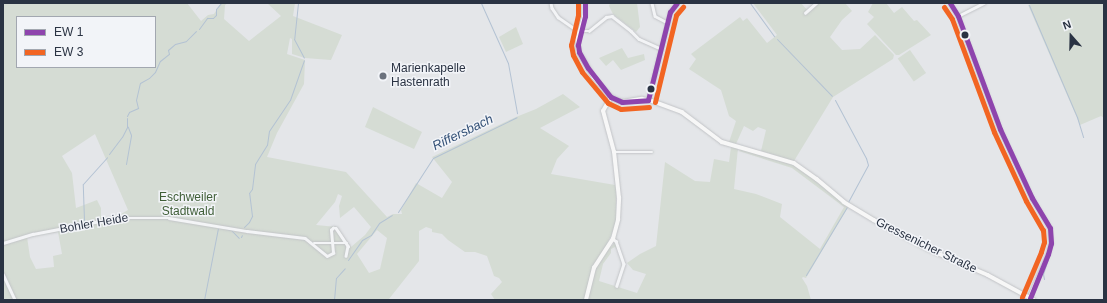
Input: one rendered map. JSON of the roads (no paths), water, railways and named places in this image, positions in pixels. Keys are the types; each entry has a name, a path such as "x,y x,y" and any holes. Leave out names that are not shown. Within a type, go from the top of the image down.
{"main road":[{"path":"585,3 585,16 580,31 578,45 579,52 594,77 612,97 603,111 614,152 619,198 618,220 612,239 594,268 586,300"},
{"name":"Gressenicher Straße","path":"612,97 627,102 648,100 682,112 722,142 794,163 817,178 844,202 874,220 928,249 988,275 1029,299 1034,300"}],"street":[{"path":"551,3 552,8 558,17 571,27 580,31 589,31 606,18 612,16 639,39 661,49"},
{"path":"652,3 655,16 668,23"},
{"path":"648,100 670,12 677,3"},
{"path":"805,12 816,3"},
{"path":"950,3 958,16 1000,129 1032,198 1050,228 1051,243 1048,254 1029,299"},
{"path":"958,16 984,3"},
{"path":"614,152 652,152"},
{"name":"Bohler Heide","path":"3,243 32,234 116,218 131,217 169,218 247,231 305,238 314,243"},
{"path":"314,243 325,255 330,256 333,253 331,232 333,228 336,228 347,243 348,249 346,256"},
{"path":"612,239 616,241 624,264 617,286"},
{"path":"314,243 347,243"},
{"path":"3,274 15,300"}],"waterway":[{"path":"199,29 207,18 213,18 216,15 216,9 221,3"},
{"path":"298,3 294,39 304,58"},
{"name":"Riffersbach","path":"481,3 508,63 517,113"},
{"path":"750,3 774,36"},
{"path":"1029,5 1077,117 1083,137"},
{"path":"127,116 129,112 138,108 136,100 140,83 149,78 155,72 160,61 169,54 168,50 175,44 186,41 196,31"},
{"path":"777,39 832,96"},
{"path":"244,227 252,216 249,193 252,189 255,164 267,145 269,131 290,100 304,60"},
{"path":"835,100 866,158 868,165 848,202"},
{"name":"Riffersbach","path":"398,212 433,158 517,117"},
{"path":"109,154 122,137 127,127 127,118"},
{"path":"126,164 131,135 128,127"},
{"path":"84,220 83,184 107,157"},
{"path":"806,275 847,207"},
{"path":"1041,210 1049,223"},
{"path":"348,260 362,240 371,235 379,223 392,215"},
{"path":"204,300 218,228"},
{"path":"224,228 231,230 239,238"},
{"path":"1044,279 1043,274 1053,243"},
{"path":"334,300 336,278 345,268"}],"place":[{"name":"Marienkapelle Hastenrath","path":"383,76"}],"park label":[{"name":"Eschweiler Stadtwald","path":"188,205"}]}
